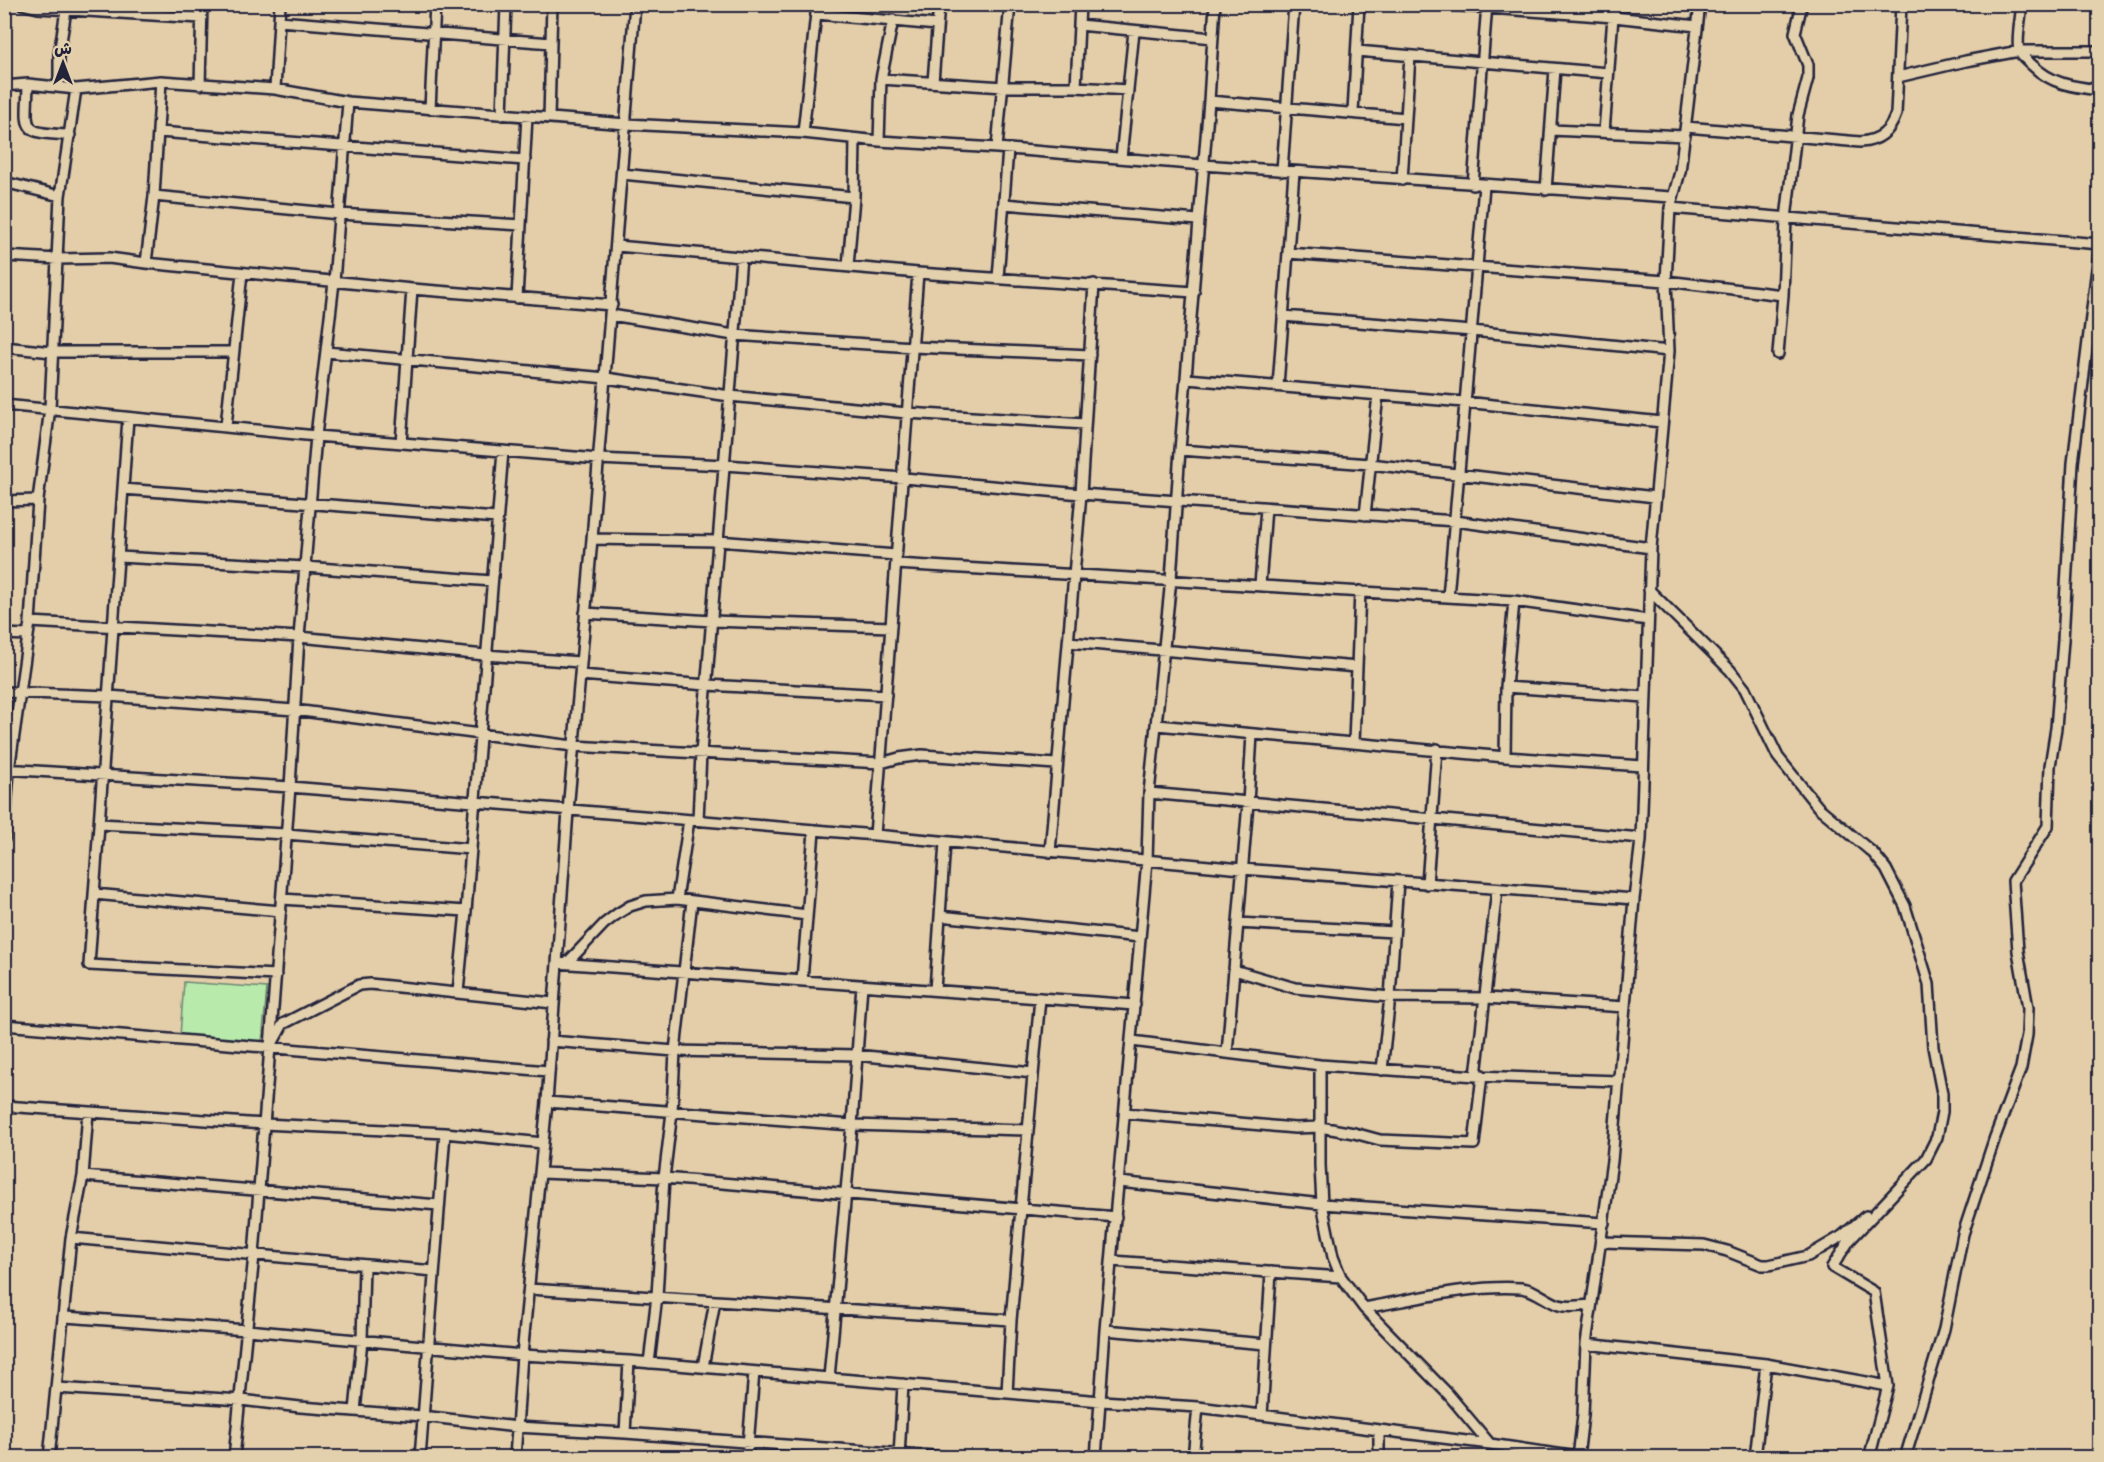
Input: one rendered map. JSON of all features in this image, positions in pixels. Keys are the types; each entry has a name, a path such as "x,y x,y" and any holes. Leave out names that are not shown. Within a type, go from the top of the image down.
{"street":[{"path":"22,4 38,8 67,7 153,16 201,18"},
{"path":"153,16 154,4"},
{"path":"200,85 202,4"},
{"path":"275,89 280,4"},
{"path":"430,109 435,4"},
{"path":"502,114 506,4"},
{"path":"549,118 552,4"},
{"path":"515,1458 522,1355 547,1102 553,1003 562,963 568,811 617,246 635,4"},
{"path":"933,82 939,4"},
{"path":"997,148 1010,4"},
{"path":"1076,87 1080,4"},
{"path":"1096,1458 1105,1330 1147,860 1149,793 1171,579 1215,4"},
{"path":"1282,171 1294,4"},
{"path":"1353,112 1359,4"},
{"path":"1434,4 1614,17 1697,26"},
{"path":"1604,132 1614,4"},
{"path":"64,1317 1198,1407 1578,1457 1583,1415 1586,1344 1612,1161 1617,1081 1641,838 1651,549 1669,351 1666,281 1670,208 1671,197 1680,172 1700,4"},
{"path":"1778,354 1784,296 1786,219 1798,115 1808,78 1808,65 1795,33 1802,4"},
{"path":"1551,130 1685,131 1860,142 1874,140 1890,127 1896,114 1901,4"},
{"path":"2022,4 2019,51 2048,78 2066,85 2100,90"},
{"path":"58,86 59,54 67,7"},
{"path":"1473,185 1487,7"},
{"path":"803,133 817,9 937,25"},
{"path":"879,141 881,79 893,20"},
{"path":"279,21 551,43"},
{"path":"1079,25 1213,38"},
{"path":"1121,158 1134,31"},
{"path":"1357,51 1608,73"},
{"path":"1898,77 2019,51 2100,51"},
{"path":"1401,180 1410,56"},
{"path":"1546,190 1555,69"},
{"path":"881,79 1004,87 1128,90"},
{"path":"146,263 154,196 161,81"},
{"path":"4,86 27,84 76,89 161,81 275,89 348,102 430,109 626,124 803,133 879,141 997,148 1401,180 1671,197"},
{"path":"27,84 27,122 30,128 38,134 70,135"},
{"path":"4,839 7,770 30,622 38,501 50,408 60,196 76,89"},
{"path":"1209,101 1406,118"},
{"path":"234,1458 254,1255 310,502 334,282 348,102"},
{"path":"517,298 527,116"},
{"path":"159,132 525,160"},
{"path":"848,266 854,196 855,139"},
{"path":"998,278 1008,149"},
{"path":"1278,386 1294,172"},
{"path":"622,174 854,196"},
{"path":"4,182 60,196"},
{"path":"1448,597 1484,186"},
{"path":"154,196 339,214 521,225"},
{"path":"1004,204 1198,220"},
{"path":"1670,208 2100,244 2073,463 2063,640 2056,728 2050,766 2048,826 2013,881 2018,951 2028,1008 2027,1035 2021,1068 1963,1234 1944,1329 1905,1458"},
{"path":"617,246 918,273 1194,292"},
{"path":"1288,253 1666,281 1784,296"},
{"path":"4,256 58,259 109,258 412,290 612,305"},
{"path":"677,899 693,820 701,753 741,257"},
{"path":"226,426 242,273"},
{"path":"875,835 918,273"},
{"path":"1050,852 1081,494 1094,284"},
{"path":"401,442 412,290"},
{"path":"611,315 734,335 1090,355"},
{"path":"1283,316 1472,331 1669,351"},
{"path":"4,347 52,352 233,352"},
{"path":"326,352 606,378 730,396 907,413 1085,424"},
{"path":"1186,379 1464,402 1662,422"},
{"path":"1365,515 1378,395"},
{"path":"4,405 316,436 599,459 725,465 1455,521 1651,549"},
{"path":"128,418 89,965 276,975"},
{"path":"1180,450 1370,464 1655,497"},
{"path":"458,992 503,451"},
{"path":"123,489 497,518"},
{"path":"4,501 38,501"},
{"path":"1260,585 1266,508"},
{"path":"592,539 718,541 1074,575 1514,601 1648,620"},
{"path":"119,557 305,567 492,581"},
{"path":"1649,590 1730,670 1745,689 1778,757 1818,807 1873,853 1886,869 1905,906 1929,984 1933,1047 1942,1093 1942,1112 1937,1137 1926,1160 1849,1241 1832,1267 1874,1292 1888,1386 1871,1451 1867,1458"},
{"path":"1354,742 1360,591"},
{"path":"1505,757 1506,687 1514,601"},
{"path":"585,613 712,621 891,627"},
{"path":"30,622 299,637 485,656 580,662"},
{"path":"4,634 27,635"},
{"path":"1068,642 1357,667"},
{"path":"579,675 707,685 886,694"},
{"path":"1506,687 1645,698"},
{"path":"4,692 109,696 294,710 573,746 880,763 922,755 1056,764"},
{"path":"1156,725 1505,757 1643,766"},
{"path":"1227,1053 1252,734"},
{"path":"1427,884 1437,749"},
{"path":"7,770 290,787 875,835 1242,869 1634,899"},
{"path":"1149,793 1641,838"},
{"path":"99,824 286,834 471,849"},
{"path":"802,980 814,831"},
{"path":"935,990 945,842"},
{"path":"1382,1070 1390,997 1398,881"},
{"path":"1125,1113 1295,1128 1320,1127 1380,1140 1474,1144 1497,889"},
{"path":"94,894 281,911"},
{"path":"562,963 616,914 630,906 661,898 807,915"},
{"path":"282,899 466,911"},
{"path":"649,1363 657,1296 675,1052 692,901"},
{"path":"940,916 1140,937"},
{"path":"1238,923 1394,932"},
{"path":"562,963 1135,1005"},
{"path":"1234,970 1295,988 1390,997 1486,998 1625,1007"},
{"path":"270,1047 283,1024 359,985 458,992 553,1003"},
{"path":"829,1378 862,985"},
{"path":"1007,1393 1011,1320 1040,998"},
{"path":"4,1025 548,1071"},
{"path":"551,1041 675,1052 856,1055 1033,1073"},
{"path":"1132,1041 1320,1065 1479,1076 1617,1081"},
{"path":"1320,1065 1322,1204 1333,1257 1341,1277 1364,1308 1448,1394 1490,1444"},
{"path":"547,1102 852,1125 1029,1130"},
{"path":"4,1106 264,1124 446,1133 543,1143"},
{"path":"49,1458 71,1238 83,1176 88,1112"},
{"path":"420,1458 427,1346 446,1133"},
{"path":"541,1173 664,1178 1116,1217"},
{"path":"83,1176 440,1205"},
{"path":"1119,1182 1322,1204 1604,1223"},
{"path":"1601,1242 1704,1245 1727,1251 1762,1265 1769,1265 1808,1256 1842,1236 1892,1195"},
{"path":"71,1238 434,1271"},
{"path":"1112,1261 1341,1277"},
{"path":"355,1411 362,1340 364,1265"},
{"path":"1262,1415 1271,1272"},
{"path":"1364,1308 1461,1291 1507,1288 1523,1288 1536,1292 1552,1302 1565,1306 1591,1305"},
{"path":"529,1289 1011,1320"},
{"path":"703,1367 715,1301"},
{"path":"1105,1330 1266,1344"},
{"path":"1586,1344 1766,1364 1888,1386"},
{"path":"625,1433 629,1361"},
{"path":"1755,1458 1766,1364"},
{"path":"747,1458 754,1372"},
{"path":"899,1455 903,1384"},
{"path":"57,1388 240,1400 516,1427 960,1458"},
{"path":"1193,1458 1198,1407"},
{"path":"1378,1458 1379,1430"}],"green space":[{"path":"184,982 267,988 262,1042 180,1036"}]}
